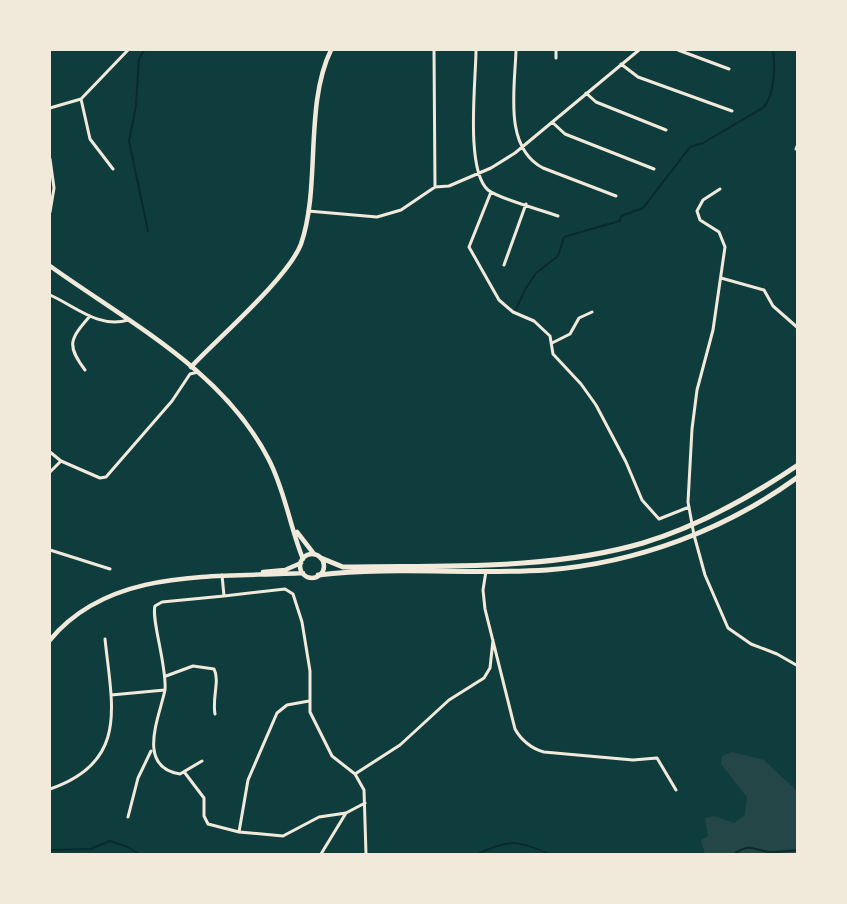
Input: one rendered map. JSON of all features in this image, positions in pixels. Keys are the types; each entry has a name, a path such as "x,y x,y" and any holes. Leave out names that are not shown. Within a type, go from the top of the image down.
{"main road":[{"path":"191,367 294,258 301,243 307,211 319,96 324,69 331,50"},
{"path":"50,266 128,320 198,372 224,395 258,438 270,462 295,530 303,573"},
{"path":"295,530 314,554 343,567 556,560 642,543 692,525 734,505 798,465"},
{"path":"50,640 76,615 113,594 148,584 222,575 303,573 310,577 584,566 645,552 694,535 746,510 798,477"},
{"path":"255,574 285,570 314,554"},
{"path":"318,575 323,568 321,558"}],"street":[{"path":"50,108 81,99 128,50"},
{"path":"434,50 435,187"},
{"path":"476,50 473,91 477,174 491,192 558,216"},
{"path":"516,50 516,133 521,147 532,161 543,168 616,196"},
{"path":"556,50 556,58"},
{"path":"307,211 377,217 400,210 435,187 449,186 504,161 639,50"},
{"path":"678,50 729,69"},
{"path":"621,64 638,77 732,111"},
{"path":"586,93 596,102 666,130"},
{"path":"81,99 90,139 112,169"},
{"path":"552,122 566,134 654,169"},
{"path":"796,149 798,144"},
{"path":"50,159 52,189 50,212"},
{"path":"720,189 703,200 697,211 700,220 719,232 725,243 713,330 696,397 689,507 705,575 728,628 751,644 777,654 798,666"},
{"path":"491,192 475,231 470,252 494,294 505,306 542,327 552,343 553,354 581,384 596,405 626,462 642,500 650,511 659,519 689,507"},
{"path":"504,264 526,204"},
{"path":"721,278 764,290 773,306 798,328"},
{"path":"50,295 90,316 111,323 128,320"},
{"path":"552,343 570,334 579,318 592,312"},
{"path":"85,370 74,355 72,345 77,331 90,316"},
{"path":"50,452 61,461 100,478 106,477 172,401 190,374 198,372"},
{"path":"50,472 61,461"},
{"path":"50,550 110,569"},
{"path":"486,571 483,595 515,729 522,739 544,752 626,760 657,758 676,790"},
{"path":"222,575 224,596"},
{"path":"128,817 138,778 152,749 165,690 166,676 153,614 155,606 162,602 285,589 292,592 302,622 310,671 310,712 332,756 355,774 364,790 366,855"},
{"path":"50,789 79,776 96,761 104,749 111,730 111,695 105,639"},
{"path":"355,774 400,745 449,700 484,678 490,668 493,640"},
{"path":"166,676 193,666 214,669 217,675 212,700 215,714"},
{"path":"111,695 165,690"},
{"path":"239,832 248,780 277,713 287,705 309,701"},
{"path":"152,749 163,766 176,773 185,773 202,761"},
{"path":"185,773 204,798 204,816 208,824 239,832 283,836 319,817 346,813 365,803"},
{"path":"321,855 346,813"}],"shaded area":[{"path":"732,752 764,760 797,791 797,854 705,854 701,840 708,836 705,818 713,816 734,823 745,815 747,797 721,764 722,756"}],"waterway":[{"path":"144,50 139,59 136,106 129,141 148,231"},
{"path":"620,221 621,216 643,208 690,147 703,143 764,107 772,87 773,50"},
{"path":"516,309 536,273 558,256 564,237 619,221"},
{"path":"50,850 90,849 110,841 128,847 139,854"},
{"path":"478,854 497,846 513,843 529,846 549,854"},
{"path":"734,854 745,848 766,852 798,850"}]}
